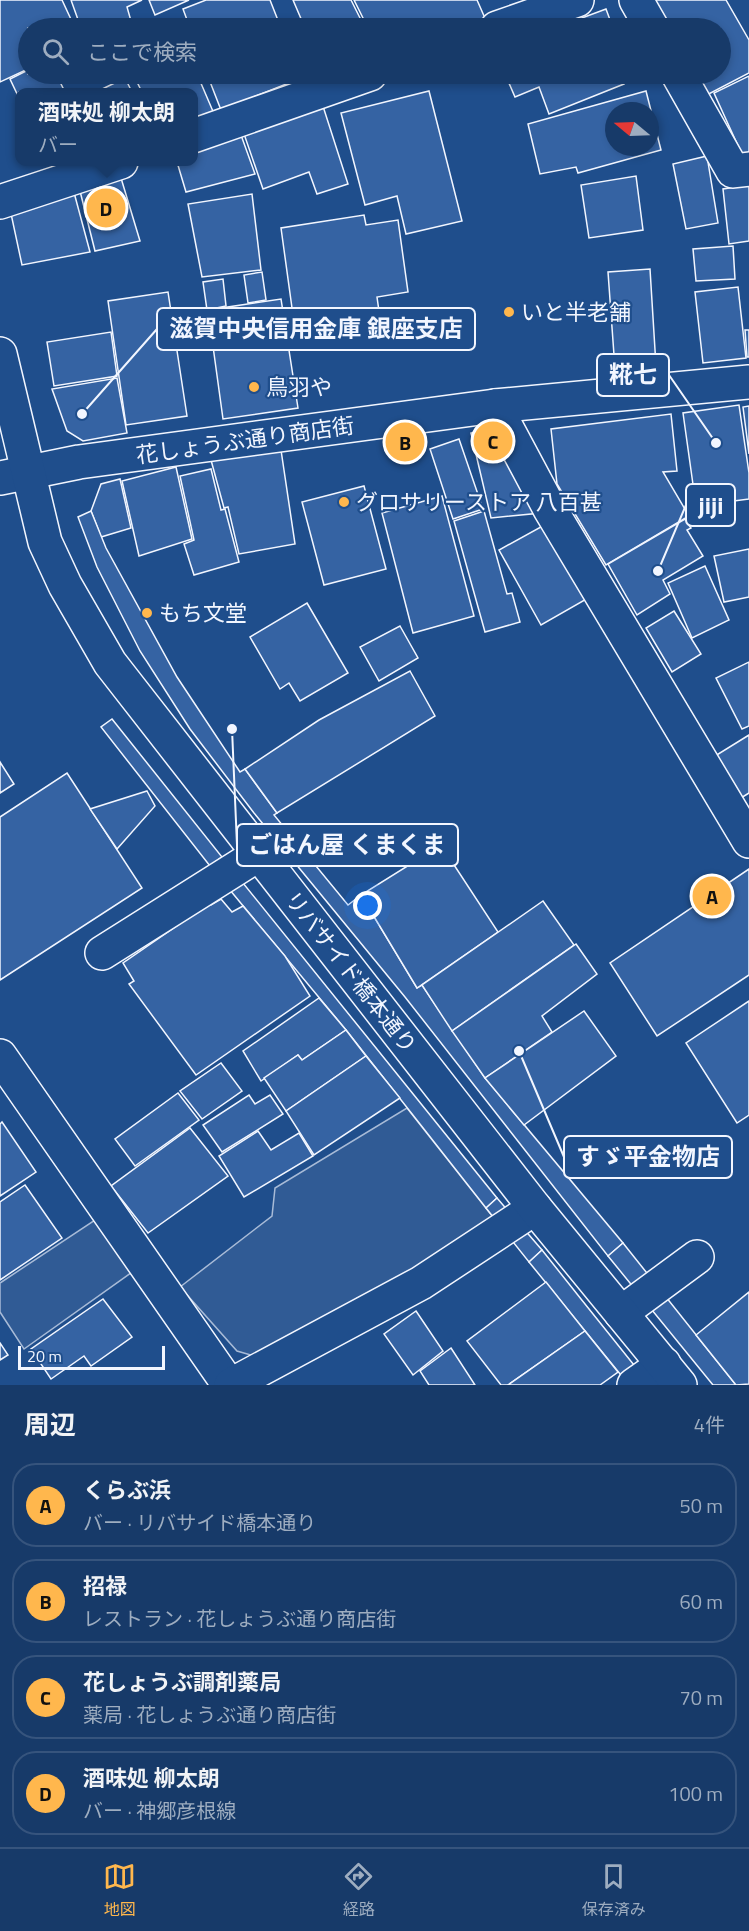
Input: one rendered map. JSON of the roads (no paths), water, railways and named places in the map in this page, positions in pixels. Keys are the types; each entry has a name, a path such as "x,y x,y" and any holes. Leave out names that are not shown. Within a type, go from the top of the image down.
{"street":[{"path":"526,18 577,0"},
{"path":"636,0 646,18"},
{"path":"198,134 341,84"},
{"path":"684,84 733,171 749,169"},
{"path":"0,202 109,166"},
{"name":"リバサイド橋本通り","path":"0,354 14,475 65,585 110,663 536,1208 672,1375"},
{"name":"花しょうぶ通り商店街","path":"14,475 79,462 592,385 749,382"},
{"path":"510,397 550,508 749,841"},
{"path":"102,953 259,854"},
{"path":"4,1055 219,1375 300,1356 421,1283 536,1208"},
{"path":"621,1313 697,1257"},
{"path":"634,1385 672,1375"}],"place":[{"name":"酒味処 柳太朗","path":"106,208"},
{"name":"いと半老舗","path":"509,312"},
{"name":"鳥羽や","path":"254,387"},
{"name":"滋賀中央信用金庫 銀座支店","path":"82,414"},
{"name":"花しょうぶ調剤薬局","path":"493,441"},
{"name":"招禄","path":"405,442"},
{"name":"糀七","path":"716,443"},
{"name":"グロサリーストア 八百甚","path":"344,502"},
{"name":"jiji","path":"658,571"},
{"name":"もち文堂","path":"147,613"},
{"name":"ごはん屋 くまくま","path":"232,729"},
{"name":"くらぶ浜","path":"712,896"},
{"name":"すゞ平金物店","path":"519,1051"}]}
